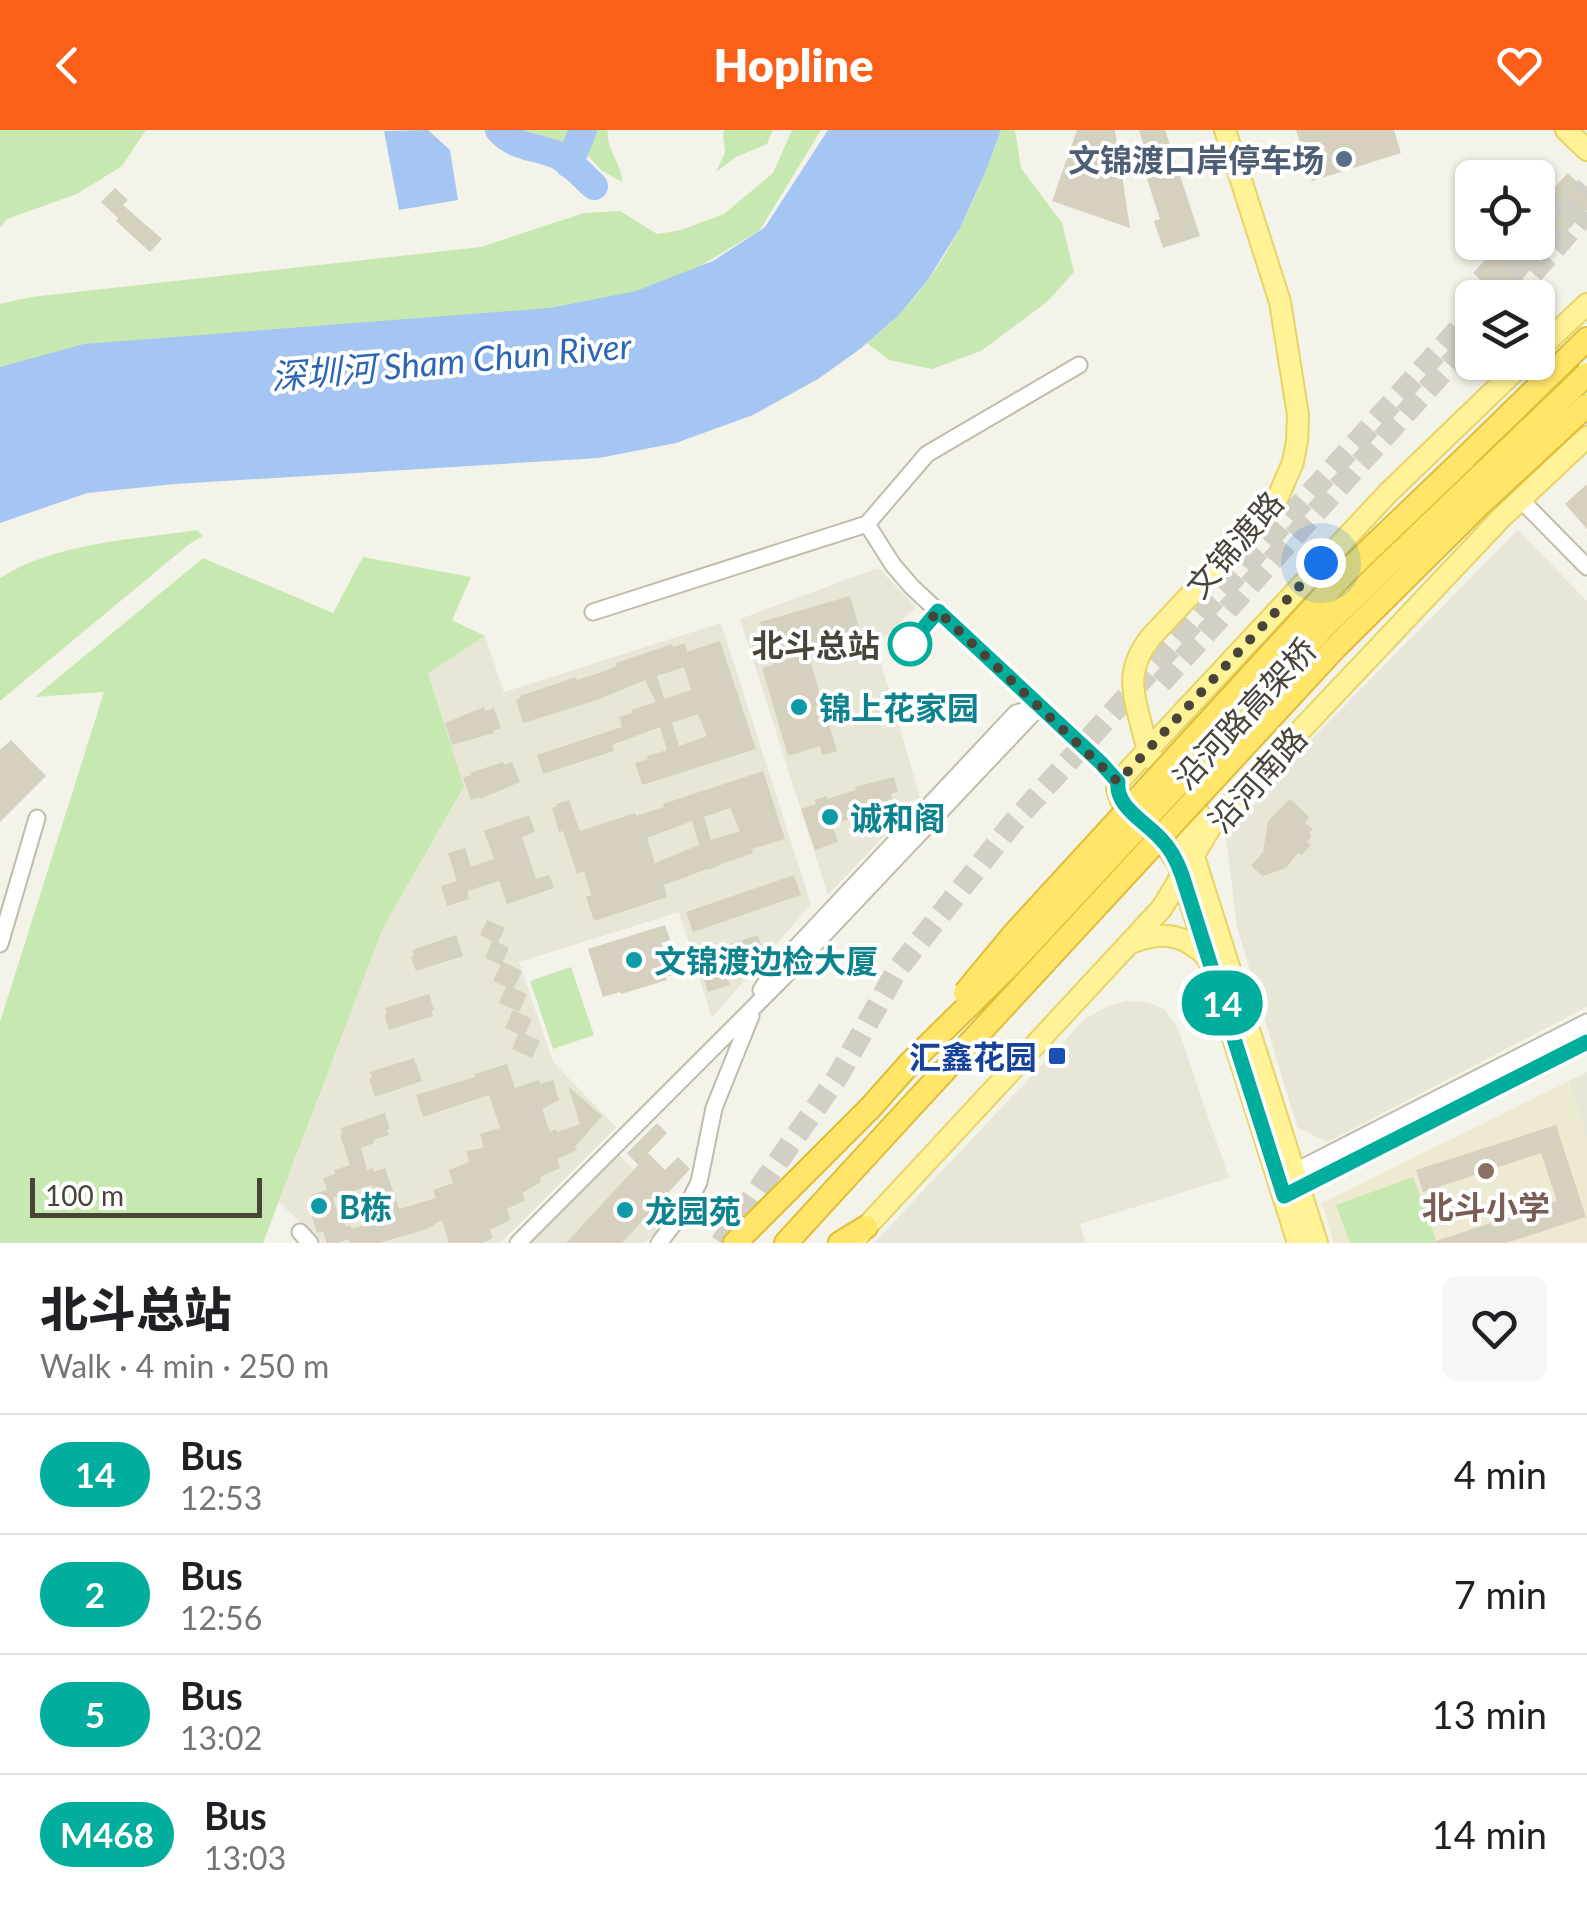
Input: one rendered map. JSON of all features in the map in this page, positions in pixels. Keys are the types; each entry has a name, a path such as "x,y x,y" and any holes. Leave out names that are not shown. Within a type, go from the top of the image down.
{"highway":[{"path":"911,1062 992,958 1344,573 1587,339"},
{"name":"沿河路高架桥","path":"734,1243 1011,964 1320,631 1587,374"},
{"name":"沿河路高架桥","path":"786,1243 1335,648 1587,405"},
{"path":"840,1243 858,1235"}],"main road":[{"name":"文锦渡路","path":"1186,861 1202,824 1192,799 1157,765 1148,749 1132,686 1137,658 1272,506 1286,481 1298,441 1298,416 1280,302 1225,130"},
{"path":"1566,130 1587,150"},
{"path":"1555,334 1587,304"},
{"path":"1298,1243 1289,1184 1186,861 1121,801 1118,782 1361,521 1506,380"},
{"name":"沿河南路","path":"858,1235 1162,908 1186,861 1213,823 1520,500 1587,436"},
{"path":"1186,861 1208,958 1289,1184 1316,1243"},
{"path":"1130,944 1159,935 1174,936 1186,940 1208,958"}],"street":[{"path":"593,612 867,524 926,454 1079,365"},
{"path":"1520,500 1587,567"},
{"path":"867,524 912,587 1118,782"},
{"path":"659,1243 686,1208 699,1182 714,1108 762,989 773,972 1016,713 1040,706"},
{"path":"0,944 38,818"},
{"path":"518,1243 755,1006"},
{"path":"1289,1184 1587,1022"},
{"path":"1289,1184 1587,1042"}],"shaded area":[{"path":"1518,530 1587,601 1587,1007 1327,1142 1297,1127 1237,927 1226,837 1294,757"},
{"path":"878,568 916,607 876,645 920,798 828,895 740,619"},
{"path":"721,623 811,904 712,1018 679,912 519,962 553,1062 616,1127 500,1243 322,1243 279,1202 383,928 464,788 428,673 485,636 504,692"},
{"name":"汇鑫花园","path":"1127,1001 1148,1002 1165,1010 1177,1026 1229,1178 1080,1224 1085,1243 874,1243 1085,1019"},
{"path":"1587,1072 1587,1139 1569,1081"},
{"name":"北斗小学","path":"1569,1081 1587,1139 1587,1243 1334,1243 1322,1203"},
{"path":"617,1153 676,1211 645,1243 530,1243"}],"green space":[{"path":"0,130 146,130 122,166 77,194 7,219 0,228"},
{"path":"509,130 608,130 622,182 602,171 589,157 556,164 522,160"},
{"path":"725,130 773,130 767,144 736,157 716,172 725,153"},
{"path":"792,130 821,130 760,230 664,288 566,310 0,375 0,304 31,297 481,247 584,213 620,211 657,234 681,230 724,214 773,173"},
{"path":"1001,130 1015,130 1021,168 1062,223 1074,272 1047,302 981,351 932,369 889,360 867,343 915,297 946,253 971,205"},
{"path":"197,530 203,536 0,701 0,578 70,550"},
{"path":"363,557 471,577 452,620 485,636 428,673 464,787 383,928 263,1243 0,1243 0,1022 104,692 35,697 203,558 333,613"},
{"path":"571,967 594,1035 553,1049 530,981"},
{"path":"1413,1177 1437,1243 1350,1243 1336,1205"}],"water":[{"path":"428,130 450,150 458,200 399,210 384,131"},
{"name":"深圳河 Sham Chun River","path":"828,130 1001,130 960,228 928,280 899,315 818,379 753,415 676,443 599,458 87,493 0,523 0,367 84,344 550,308 636,291 713,261 765,227"}],"building":[{"path":"1077,130 1115,130 1130,228 1052,201"},
{"path":"1139,130 1165,130 1200,236 1163,248 1154,221 1160,219 1143,167 1150,165"},
{"name":"文锦渡口岸停车场","path":"1296,130 1394,130 1401,153 1312,181"},
{"path":"1568,173 1587,192 1587,210 1555,244 1555,187"},
{"path":"115,188 128,200 123,205 162,239 150,252 101,202"},
{"path":"1485,260 1540,260 1521,280 1480,280 1473,273"},
{"path":"1587,484 1587,529 1565,504"},
{"name":"锦上花家园","path":"850,596 861,634 807,650 837,751 822,755 820,746 788,756 762,668 772,665 760,622"},
{"path":"720,641 756,749 642,785 635,763 667,750 660,727 612,745 614,751 543,774 537,755 622,727 619,717 656,702 645,680 523,723 516,700 520,696 605,671 617,666 616,663 672,644 673,647 685,643 687,652","holes":["684,667 691,690 664,699 657,676","698,714 707,736 679,746 672,723"]},
{"path":"484,707 485,711 494,708 501,728 452,745 445,723"},
{"path":"11,740 46,776 0,822 0,750"},
{"path":"512,762 520,782 471,800 463,778"},
{"path":"763,771 785,839 664,885 667,897 594,921 586,897 591,895 584,871 577,874 552,808 569,800 580,831 664,807 663,804","holes":["730,808 740,831 711,840 704,817","692,821 699,845 655,863 647,838"]},
{"name":"诚和阁","path":"894,777 898,792 876,805 879,814 832,825 838,842 815,850 801,809 816,804 814,800"},
{"path":"1290,799 1309,817 1305,823 1313,829 1307,842 1311,845 1286,868 1263,876 1251,866 1263,852 1268,821"},
{"path":"529,815 535,832 522,837 536,879 549,875 554,888 507,904 499,881 467,891 469,899 447,906 441,886 457,881 448,853 465,848 471,867 494,859 484,831"},
{"path":"794,875 801,895 693,932 686,912"},
{"path":"487,920 505,928 498,942 509,948 503,962 522,971 514,988 527,994 519,1012 499,1003 506,987 493,981 501,965 485,958 492,941 480,935"},
{"name":"文锦渡边检大厦","path":"665,925 670,940 661,943 672,975 665,977 667,980 603,997 588,949"},
{"path":"456,935 463,956 416,971 412,950"},
{"path":"758,935 764,954 724,967 730,985 708,992 696,955"},
{"path":"429,994 433,1016 389,1030 385,1008"},
{"path":"513,1010 532,1019 525,1034 540,1041 532,1058 512,1049 518,1034 505,1028"},
{"path":"414,1058 422,1081 375,1097 370,1072"},
{"path":"507,1064 515,1088 553,1080 559,1100 542,1109 550,1132 580,1124 568,1086 602,1116 575,1147 577,1150 557,1159 560,1168 540,1177 541,1182 522,1193 525,1200 507,1209 510,1220 490,1230 493,1238 482,1243 449,1243 442,1220 427,1229 379,1243 350,1243 349,1239 327,1243 323,1231 317,1233 308,1203 313,1201 311,1195 327,1190 323,1178 350,1165 341,1128 385,1113 389,1135 361,1148 367,1170 385,1168 399,1209 436,1198 433,1190 453,1183 449,1170 469,1162 466,1151 484,1148 480,1134 500,1128 489,1095 423,1117 416,1095","holes":["372,1185 383,1218 352,1229 350,1225 346,1227 333,1198"]},
{"path":"657,1123 667,1133 648,1153 665,1170 678,1157 690,1169 622,1243 566,1243 638,1165 627,1153"},
{"path":"1556,1125 1586,1217 1506,1243 1437,1243 1557,1201 1541,1153 1423,1192 1416,1170"}],"waterway":[{"path":"499,130 519,143 562,158 594,186"},
{"path":"569,164 583,130"}],"tunnel":[{"path":"1555,223 1587,187"},
{"path":"1527,280 1587,212"},
{"path":"1503,280 1521,260"},
{"path":"721,1243 838,1076 897,970 1012,824 1455,333"},
{"path":"1161,683 1455,359"}],"bus line":[{"name":"14","path":"910,644 938,611 1101,763 1118,782 1121,801 1172,852 1284,1196 1587,1042"}],"place":[{"name":"文锦渡口岸停车场","path":"1344,159"},
{"name":"北斗总站","path":"910,644"},
{"name":"锦上花家园","path":"799,707"},
{"name":"诚和阁","path":"830,817"},
{"name":"文锦渡边检大厦","path":"634,960"},
{"name":"汇鑫花园","path":"1057,1056"},
{"name":"北斗小学","path":"1486,1171"},
{"name":"B栋","path":"319,1206"},
{"name":"龙园苑","path":"625,1210"}],"route":[{"path":"910,644 938,611 1118,782 1321,563"}]}
